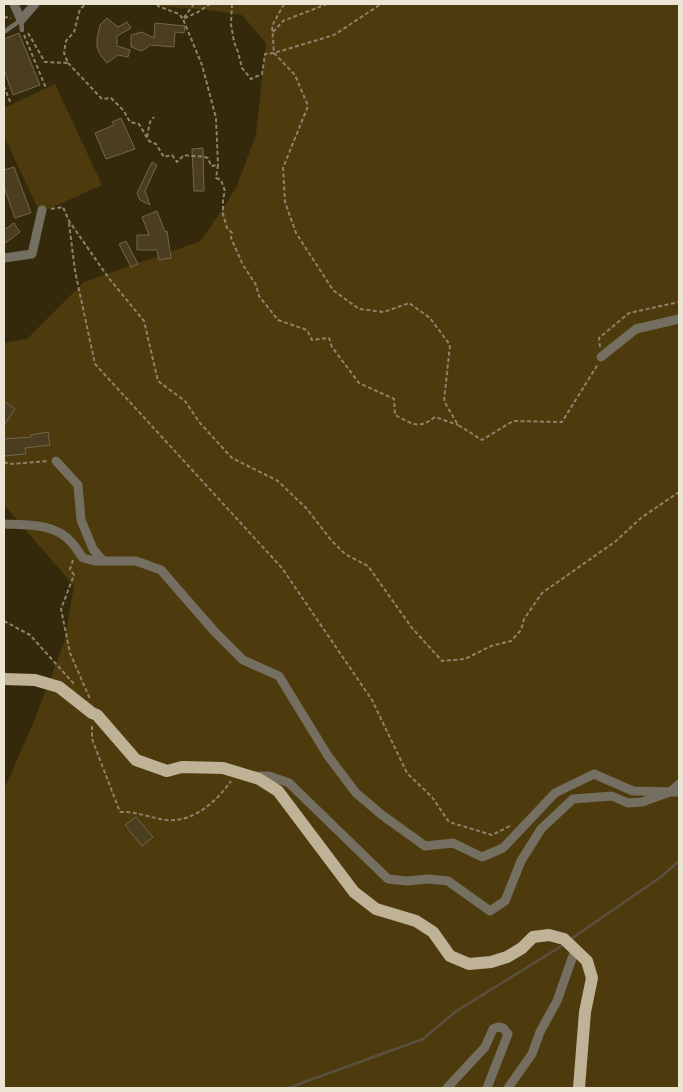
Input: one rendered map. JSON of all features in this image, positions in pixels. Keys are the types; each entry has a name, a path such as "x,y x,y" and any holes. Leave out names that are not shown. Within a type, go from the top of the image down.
{"main road":[{"path":"4,679 35,680 59,687 95,714 136,760 167,771 182,767 223,768 259,779 278,791 354,892 376,909 416,921 428,928 450,956 470,964 491,962 507,957 522,948 533,937 550,935 570,945 587,961 592,978 585,1012 579,1088"}],"street":[{"path":"14,4 21,20 35,4"},
{"path":"4,258 32,254 42,210"},
{"path":"601,357 636,329 679,318"},
{"path":"56,461 78,486 81,520 94,549 103,561"},
{"path":"4,524 39,525 60,533 71,541 83,558 95,561 136,560 161,570 214,631 243,660 279,676 328,756 356,793 424,846 453,843 482,857 503,848 555,793 594,774 633,791 674,792"},
{"path":"241,774 269,776 289,783 388,879 448,881 490,911 505,901 521,862 541,829 573,798 612,796 628,802 642,802 674,792 679,784"},
{"path":"508,1088 532,1054 540,1032 556,1001 570,945"},
{"path":"447,1088 484,1047 494,1029 498,1026 504,1028 508,1034 487,1088"}],"lane":[{"path":"4,32 21,20 22,30"}],"path":[{"path":"86,4 80,9 74,32 66,41 64,53 68,63 102,99 111,98 124,111 130,122 139,124 149,141 156,144 164,157 172,155 177,162 184,155 193,157 200,155 208,158 210,166 218,166"},
{"path":"158,4 158,6 179,14 183,19 202,65 216,118 218,166 216,178 220,180 225,191 223,214 226,228 232,233 231,238 243,265 256,285 259,296 278,320 306,330 312,340 329,338 332,347 359,383 394,400 395,415 414,425 425,424 435,417 458,425 482,440 513,420 562,422 597,368 601,357 599,338 628,313 679,302"},
{"path":"183,19 194,4"},
{"path":"183,19 210,4"},
{"path":"232,4 231,24 234,42 242,68 251,79 262,74 265,54 274,54 334,35 382,4"},
{"path":"284,4 272,26 274,54 295,75 308,106 283,168 285,202 296,234 333,290 358,309 384,312 409,303 430,318 450,345 444,402 458,425"},
{"path":"273,32 283,21 327,4"},
{"path":"21,20 45,62 68,63"},
{"path":"22,30 46,88"},
{"path":"4,86 11,104"},
{"path":"147,137 150,122 154,117"},
{"path":"42,210 64,206 69,221 75,271 95,364 282,568 372,700 407,773 432,797 449,822 492,835 516,823"},
{"path":"69,221 108,277 144,321 158,381 185,401 200,423 232,458 278,481 307,510 345,554 368,566 412,628 442,661 465,659 491,646 511,642 521,630 524,619 542,594 616,541 641,518 679,492"},
{"path":"4,462 9,464 56,461"},
{"path":"83,558 74,559 70,569 74,575 61,609 70,652 95,714 92,739 120,812 133,811 167,820 179,820 190,817 201,811 241,774"},
{"path":"4,621 30,635 76,686"}],"shaded area":[{"path":"153,4 679,4 679,1088 4,1088 4,784 6,785 34,721 64,643 74,586 4,505 4,343 27,339 84,282 201,241 236,188 256,135 266,43 242,15"},
{"path":"55,84 102,185 40,213 4,136 4,108"}],"building":[{"path":"107,18 118,27 127,22 131,28 117,36 117,46 130,50 128,57 118,55 107,63 99,53 97,39 100,25"},
{"path":"155,23 185,26 184,33 175,32 174,47 150,45 142,51 131,47 131,35 142,32 154,38"},
{"path":"19,33 40,85 13,95 4,70 4,39"},
{"path":"121,118 135,149 106,159 95,133 114,125 112,122"},
{"path":"203,148 204,191 194,191 192,149"},
{"path":"152,162 157,165 145,191 150,205 140,200 137,193"},
{"path":"14,167 31,213 15,218 4,187 4,170"},
{"path":"157,211 165,232 167,231 171,258 159,260 157,250 137,250 137,235 149,235 142,217"},
{"path":"14,223 20,232 4,244 4,230"},
{"path":"126,241 138,264 131,267 119,244"},
{"path":"4,401 15,409 4,425"},
{"path":"48,432 50,445 25,448 26,454 4,456 4,439 31,437 31,435"},
{"path":"136,817 153,837 142,846 125,825"}],"waterway":[{"path":"571,939 662,876 679,861"},
{"path":"288,1088 423,1039 455,1012 563,945"}]}
